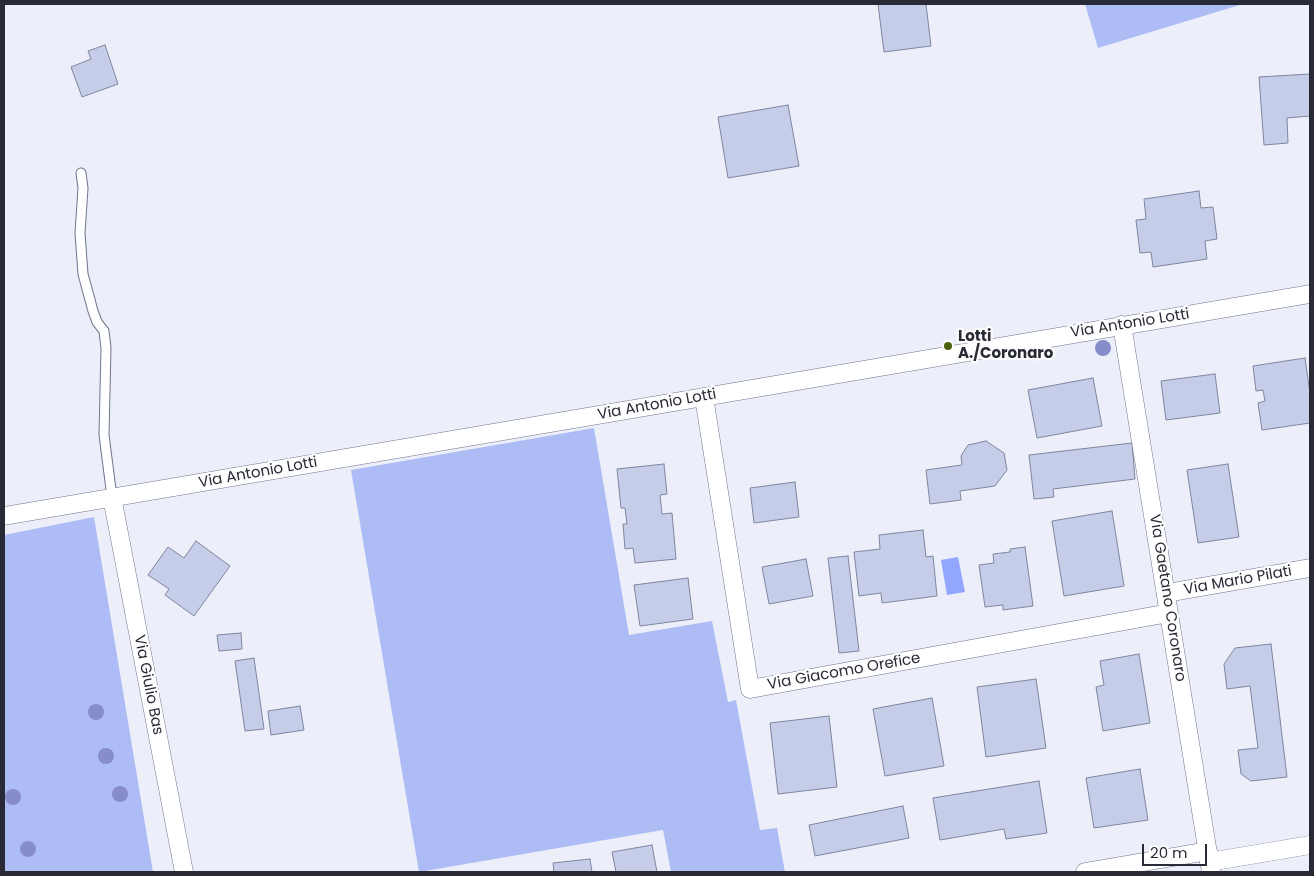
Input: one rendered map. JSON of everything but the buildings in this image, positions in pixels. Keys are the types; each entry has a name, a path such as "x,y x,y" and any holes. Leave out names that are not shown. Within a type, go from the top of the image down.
{"street":[{"name":"Via Antonio Lotti","path":"4,516 1310,294"},
{"name":"Via Gaetano Coronaro","path":"1122,325 1210,862"},
{"name":"Via Giacomo Orefice","path":"704,397 750,689 1169,613"},
{"name":"Via Giulio Bas","path":"112,497 184,872"},
{"name":"Via Mario Pilati","path":"1166,593 1310,568"},
{"path":"1085,872 1210,862 1310,845"}],"lane":[{"path":"81,173 83,188 80,233 83,274 97,322 104,331 106,348 104,435 112,497"}],"shaded area":[{"path":"1085,4 1243,4 1098,48"},
{"path":"594,428 629,635 712,621 728,702 736,700 760,830 777,828 785,872 671,872 663,830 419,872 351,470"},
{"path":"94,517 153,872 4,872 4,535"},
{"path":"958,557 965,592 947,595 941,560"}],"place":[{"name":"Lotti A./Coronaro","path":"948,346"}]}
